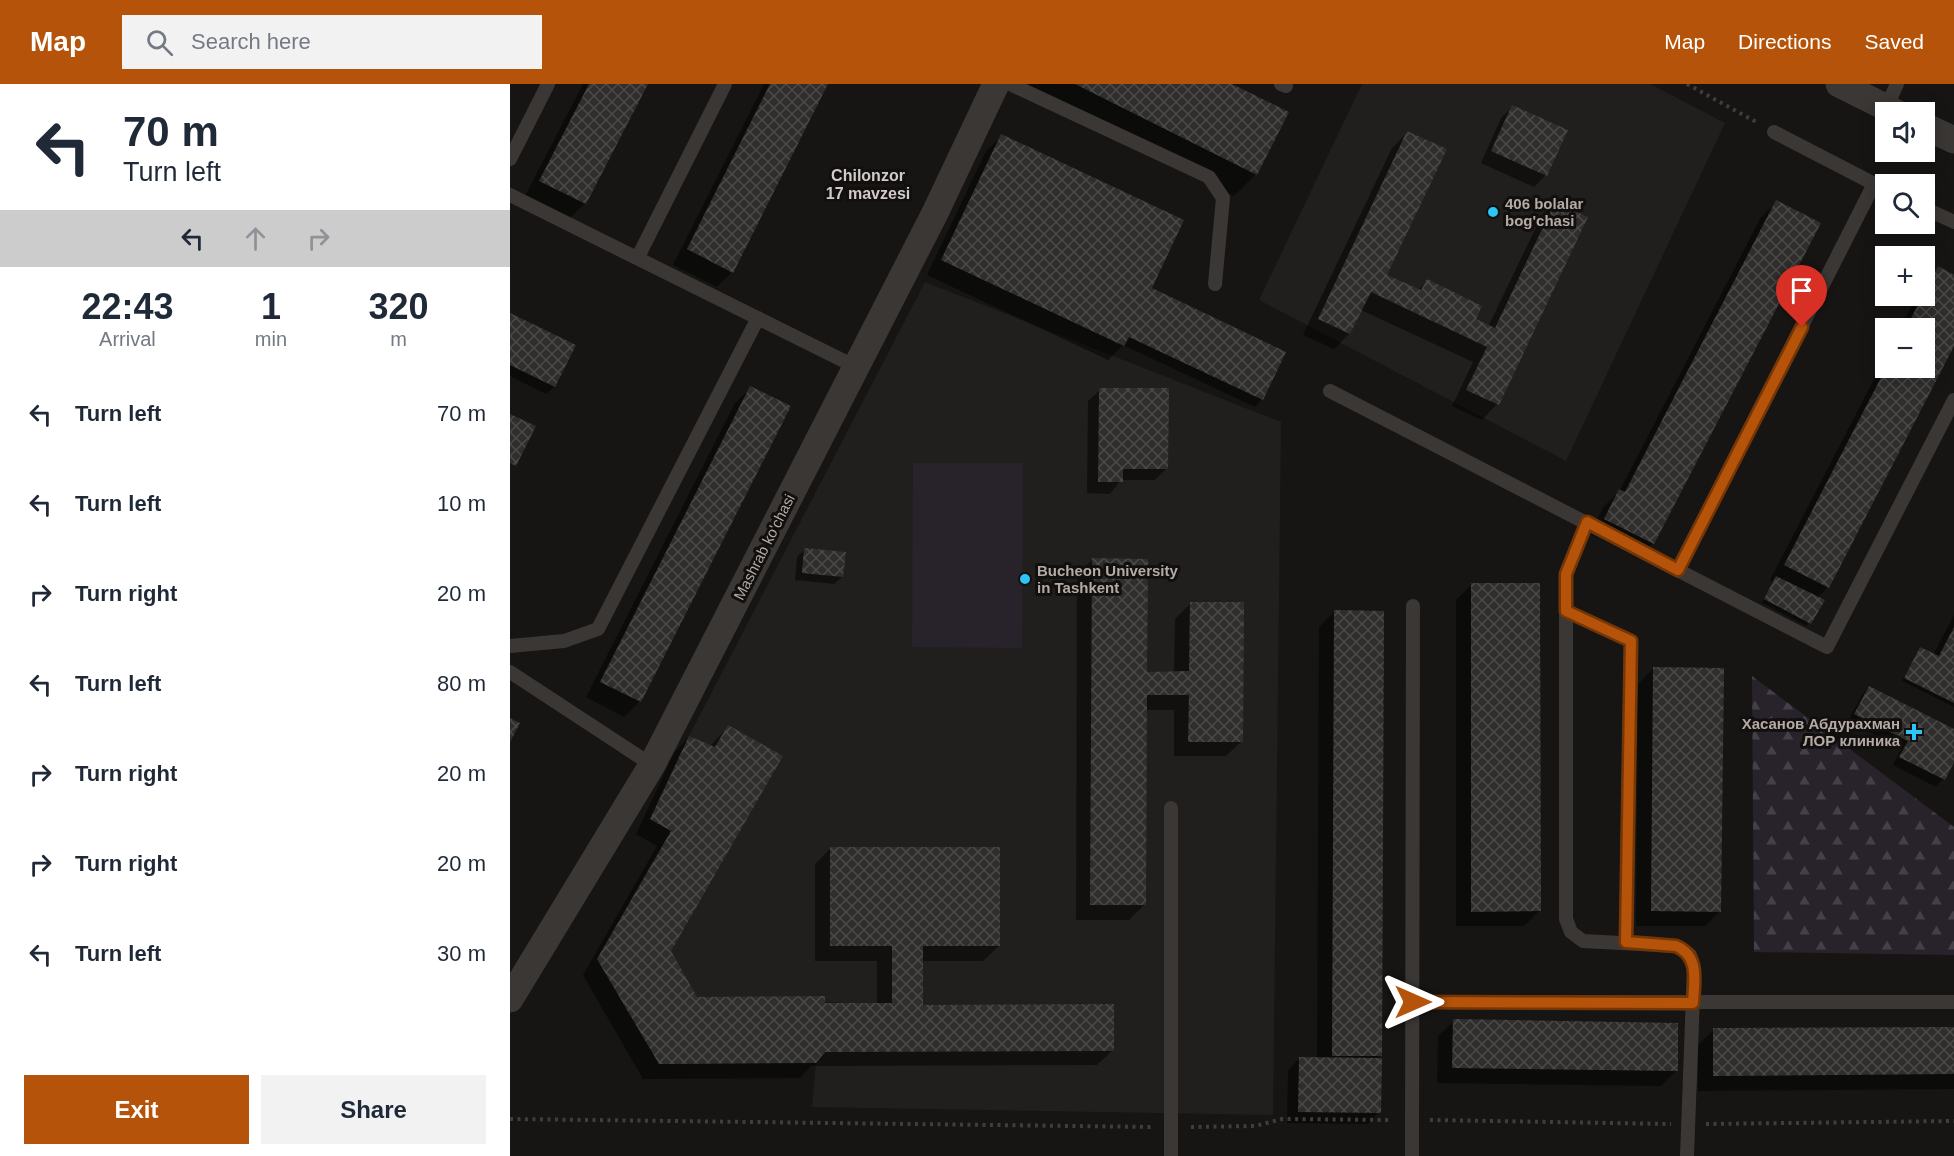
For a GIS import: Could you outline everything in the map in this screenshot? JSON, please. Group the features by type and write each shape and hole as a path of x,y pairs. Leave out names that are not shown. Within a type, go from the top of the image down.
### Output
{"street":[{"name":"Mashrab ko'chasi","path":"510,999 652,765 935,213 996,84"},
{"path":"1839,84 1875,102"},
{"path":"1935,131 1954,140"}],"lane":[{"path":"510,159 548,84"},
{"path":"638,257 725,84"},
{"path":"1010,84 1209,177 1223,198 1215,284"},
{"path":"1893,102 1897,84"},
{"path":"1774,132 1875,184"},
{"path":"510,195 856,367"},
{"path":"1678,570 1875,196"},
{"path":"1935,213 1954,222"},
{"path":"510,646 564,640 598,629 758,318"},
{"path":"1330,391 1827,647 1954,400"},
{"path":"1587,522 1566,574 1566,919 1571,932 1583,941 1676,946 1684,949 1690,955 1694,969 1687,1156"},
{"path":"1412,1156 1413,606"},
{"path":"1566,611 1631,641 1626,942"},
{"path":"510,672 652,765"},
{"path":"1170,1156 1171,808"},
{"path":"1413,1002 1954,1002"}],"path":[{"path":"1687,84 1774,132"},
{"path":"510,1119 1171,1127 1247,1126 1282,1119 1413,1120"}],"shaded area":[{"name":"406 bolalar bog'chasi","path":"1362,84 1650,84 1725,123 1566,461 1259,300"},
{"name":"Bucheon University in Tashkent","path":"925,282 1281,422 1273,1115 812,1107 816,1063 659,1064 597,959 671,831 650,819 689,736"}],"green space":[{"path":"913,463 1023,463 1022,648 912,647"},
{"path":"1752,676 1954,827 1954,955 1754,952"}],"building":[{"path":"589,84 648,84 586,204 539,181"},
{"path":"770,84 828,84 733,273 687,249"},
{"path":"1075,84 1232,84 1289,112 1257,175"},
{"path":"1512,105 1568,130 1547,176 1491,151"},
{"path":"1407,131 1447,149 1387,275 1421,290 1427,279 1482,306 1476,319 1495,328 1555,202 1588,217 1499,405 1466,390 1487,347 1371,292 1350,334 1318,319"},
{"path":"1001,134 1184,220 1152,288 1286,352 1263,400 1129,337 1124,346 941,260"},
{"path":"1776,200 1821,223 1654,544 1604,519 1619,489 1625,492"},
{"path":"1938,266 1954,275 1954,346 1829,588 1784,565 1881,378 1935,378 1935,318 1911,318 1917,306 1935,306 1935,272"},
{"path":"510,313 576,345 555,387 510,365"},
{"path":"750,386 791,406 641,702 600,682"},
{"path":"1099,388 1169,388 1168,469 1123,469 1123,482 1098,482"},
{"path":"510,414 536,426 516,466 510,463"},
{"path":"804,548 846,552 843,577 802,573"},
{"path":"1092,558 1148,559 1147,672 1189,671 1190,602 1244,602 1243,742 1188,742 1189,695 1147,695 1146,905 1090,905"},
{"path":"1776,576 1825,600 1811,624 1764,599"},
{"path":"1471,583 1540,583 1541,911 1471,912"},
{"path":"1334,610 1384,611 1382,1056 1332,1056"},
{"path":"1954,627 1954,703 1904,678 1920,647 1939,656"},
{"path":"1653,667 1724,668 1721,912 1651,911"},
{"path":"1869,686 1954,729 1954,762 1945,780 1899,757 1908,741 1854,714"},
{"path":"510,718 520,723 510,742"},
{"path":"728,725 783,756 671,951 697,997 825,996 825,1003 892,1003 892,946 830,946 830,847 1000,847 1000,946 923,946 923,1005 1114,1004 1114,1051 825,1052 816,1063 659,1064 597,959 671,831 650,819 689,736 715,747"},
{"path":"1453,1019 1678,1023 1678,1071 1452,1068"},
{"path":"1954,1027 1954,1074 1713,1076 1713,1028"},
{"path":"1299,1057 1382,1058 1381,1113 1298,1112"}],"place":[{"name":"406 bolalar bog'chasi","path":"1493,212"},
{"name":"Bucheon University in Tashkent","path":"1025,579"},
{"name":"Хасанов Абдурахман ЛОР клиника","path":"1914,732"}],"district":[{"name":"Chilonzor 17 mavzesi","path":"868,184"}],"route":[{"path":"1413,1002 1693,1003 1693,962 1684,949 1676,946 1626,942 1631,641 1566,611 1566,574 1587,522 1678,570 1802,327"}]}
